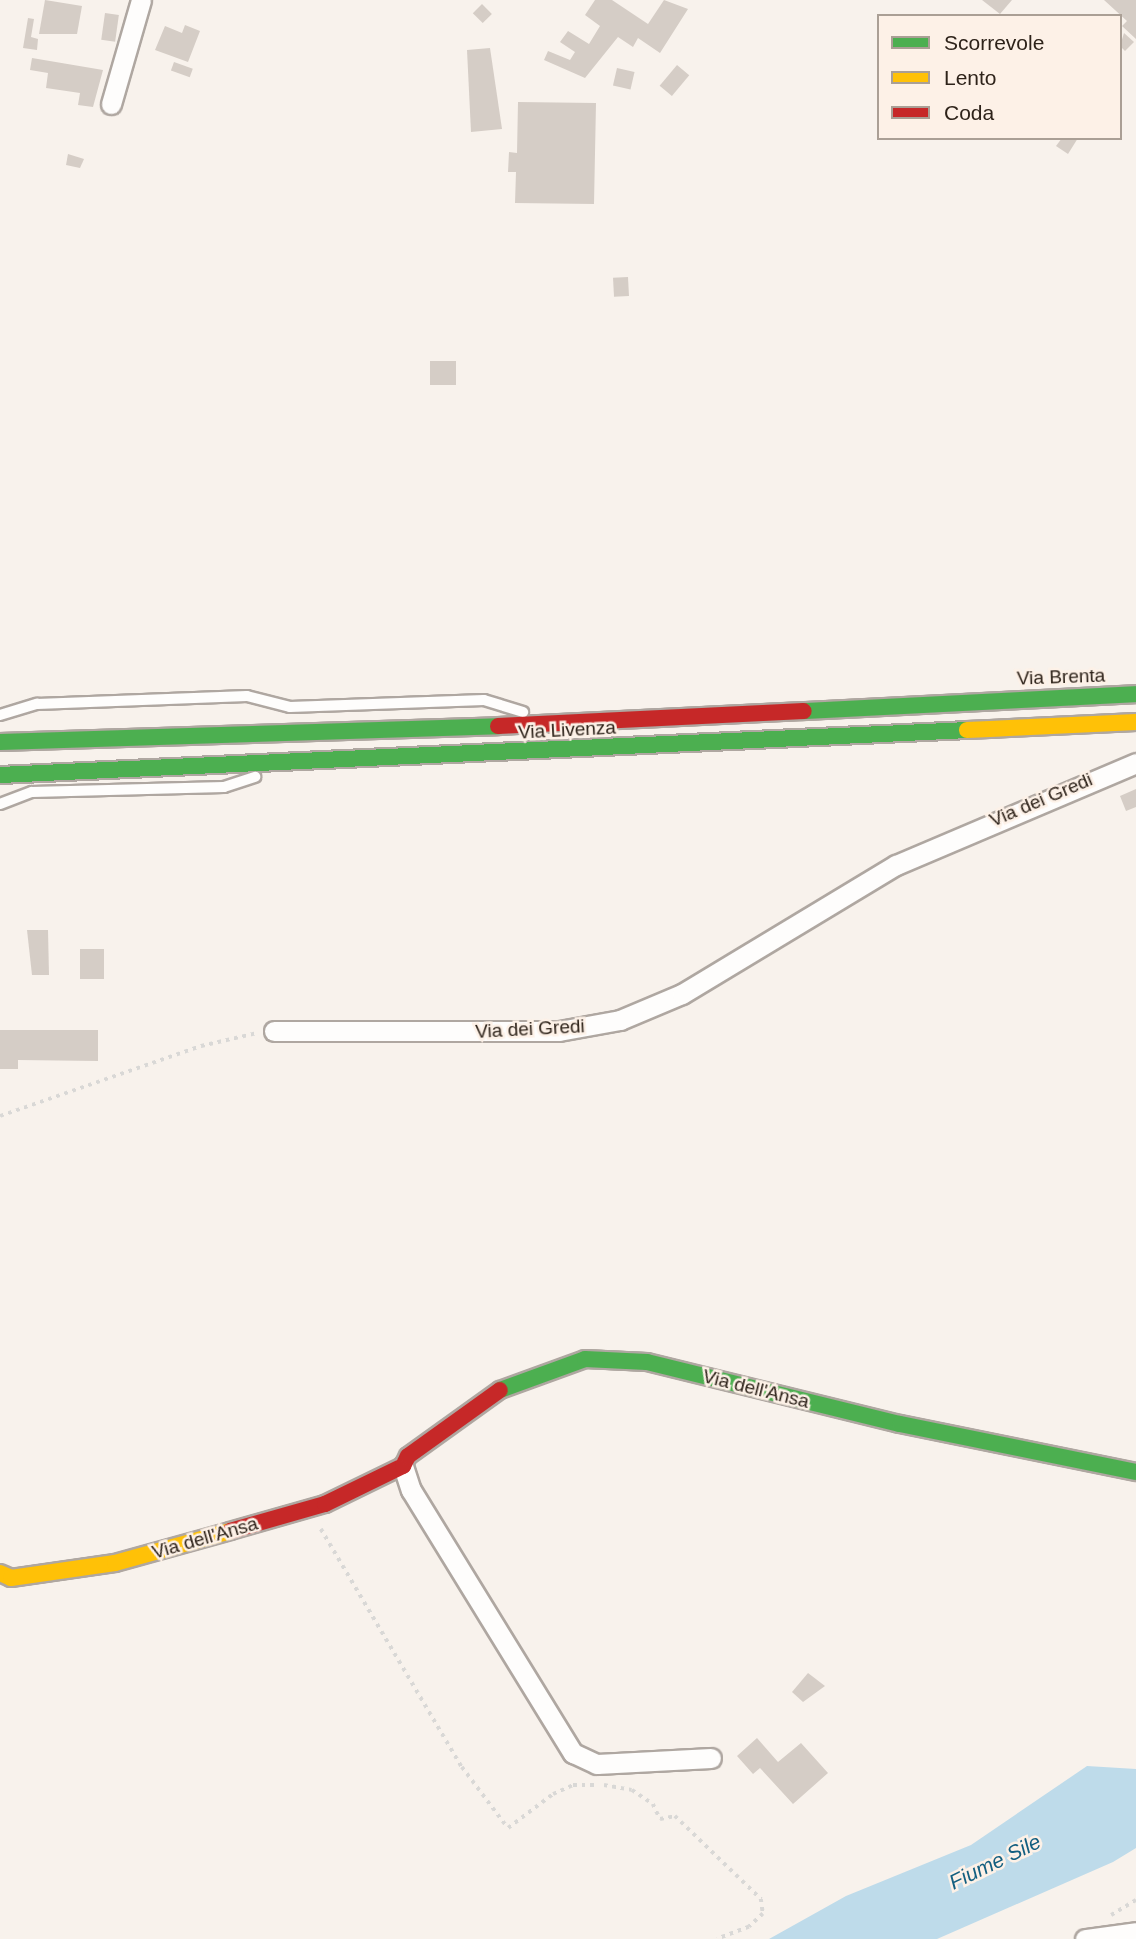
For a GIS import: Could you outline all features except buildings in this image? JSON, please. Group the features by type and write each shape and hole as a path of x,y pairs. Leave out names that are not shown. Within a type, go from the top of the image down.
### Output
{"main road":[{"name":"Via Brenta","path":"987,701 1136,695"},
{"name":"Via Livenza","path":"0,742 289,737 987,701"},
{"name":"Via Livenza","path":"0,775 298,764 1136,722"},
{"name":"Via dell'Ansa","path":"0,1573 11,1578 115,1563 306,1510 403,1466 408,1456 502,1388 547,1368 604,1358 647,1362 900,1424 1136,1472"}],"street":[{"path":"111,104 141,0"},
{"name":"Via dei Gredi","path":"274,1031 559,1031 620,1020 691,989 896,865 1136,764"},
{"path":"403,1466 411,1490 573,1754 597,1764 711,1759"},
{"path":"1085,1939 1136,1932"}],"lane":[{"path":"0,715 37,704 247,696 290,707 484,700 555,722"},
{"path":"0,804 32,792 224,787 298,764"}],"path":[{"path":"0,1116 201,1046 274,1031"},
{"path":"306,1510 331,1540 354,1590 462,1766 508,1828 573,1785 632,1790 653,1804 660,1819 675,1816 761,1899 763,1914 749,1927 717,1939"}],"water":[{"name":"Fiume Sile","path":"1087,1766 1136,1769 1136,1848 1113,1862 937,1939 769,1939 846,1896 971,1845"}],"traffic: fast":[{"path":"804,711 1136,694"},
{"path":"0,742 498,726"},
{"path":"0,775 967,730"},
{"path":"500,1390 585,1359 647,1362 900,1424 1136,1472"}],"traffic: slow":[{"path":"967,730 1136,722"},
{"path":"0,1573 11,1578 115,1563 230,1531"}],"traffic: jam":[{"path":"498,726 804,711"},
{"path":"230,1531 325,1504 403,1466 408,1456 500,1390"}]}
